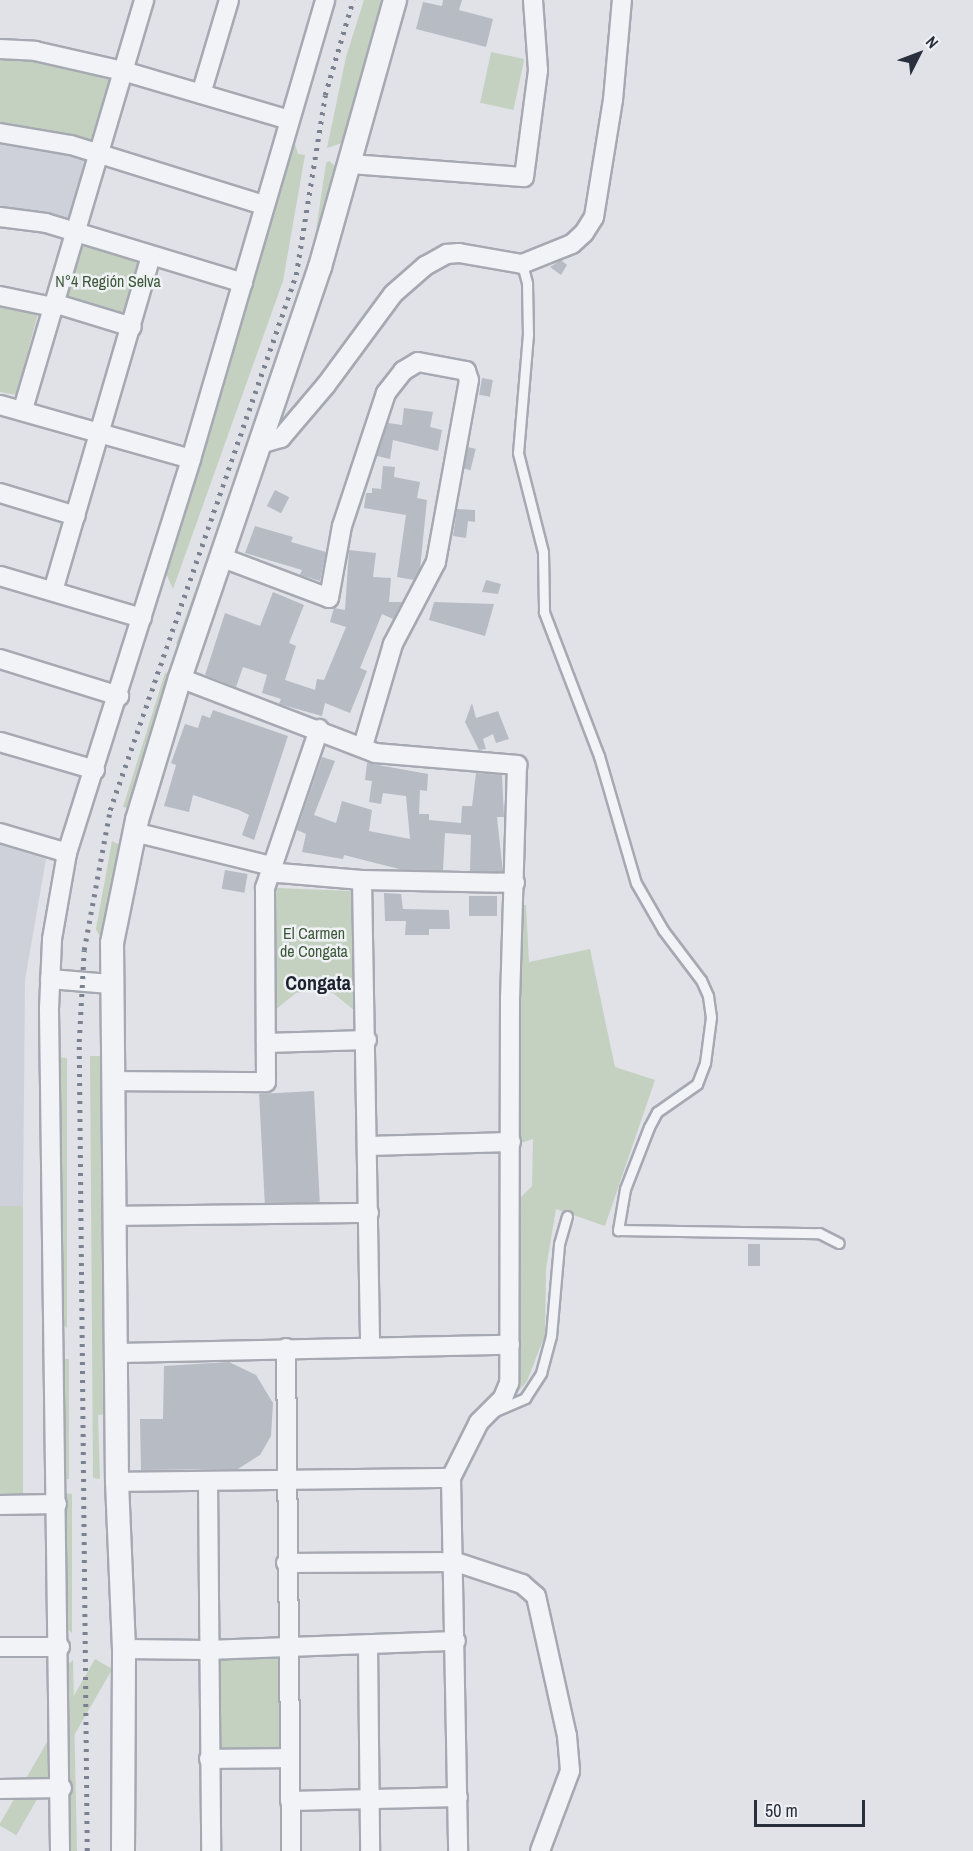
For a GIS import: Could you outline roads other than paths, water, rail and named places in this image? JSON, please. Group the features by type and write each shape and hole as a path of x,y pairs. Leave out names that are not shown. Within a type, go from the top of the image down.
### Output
{"street":[{"path":"23,409 144,0"},
{"path":"201,94 229,0"},
{"path":"60,1851 62,1788 50,979 52,939 67,853 96,771 191,459 325,0"},
{"path":"123,1851 124,1649 117,1482 114,1081 110,984 112,943 134,832 180,678 263,443 350,164 395,0"},
{"path":"350,164 524,177 538,70 533,0"},
{"path":"263,443 280,438 410,276 447,254 489,255 522,264 572,244 594,217 613,100 622,0"},
{"path":"0,49 35,51 123,70 289,120"},
{"path":"0,134 45,139 99,153 264,205"},
{"path":"0,217 26,218 243,283"},
{"path":"53,591 152,256"},
{"path":"0,296 53,307 60,305 132,327"},
{"path":"223,558 329,598 342,526 386,393 403,371 418,362 466,371 469,380 436,562 393,644 363,746"},
{"path":"0,405 23,409 191,459"},
{"path":"0,493 76,516"},
{"path":"0,576 142,618"},
{"path":"0,659 118,696"},
{"path":"180,678 319,729 375,753 517,765 510,996 510,1345 507,1389 492,1411 479,1422 451,1478 456,1562 458,1851"},
{"path":"114,1081 266,1083 265,892 271,866 319,729"},
{"path":"0,742 96,771"},
{"path":"134,832 271,866 279,873 362,880 515,883"},
{"path":"0,833 67,853"},
{"path":"362,880 367,1040 370,1347"},
{"path":"50,979 110,984"},
{"path":"266,1043 367,1040"},
{"path":"368,1146 511,1142"},
{"path":"115,1216 369,1213"},
{"path":"117,1353 510,1345"},
{"path":"286,1348 289,1480 286,1647 291,1851"},
{"path":"117,1482 451,1478"},
{"path":"208,1481 207,1650 211,1851"},
{"path":"0,1505 57,1503"},
{"path":"286,1563 456,1562 522,1584 537,1596 544,1619 570,1771 540,1851"},
{"path":"124,1649 207,1650 456,1641"},
{"path":"368,1645 370,1851"},
{"path":"0,1647 60,1647"},
{"path":"209,1759 289,1758"},
{"path":"0,1789 62,1788"},
{"path":"290,1801 458,1797"}],"lane":[{"path":"522,264 527,283 528,344 518,453 543,552 544,612 598,756 636,883 663,930 701,980 708,996 711,1017 705,1063 697,1084 657,1112 625,1189 618,1230 819,1233 839,1243"},
{"path":"492,1411 525,1398 541,1373 551,1336 559,1244 567,1216"}],"railway":[{"path":"87,1851 79,1042 84,950 110,810 296,275 325,95 353,0"}],"district":[{"name":"Congata","path":"318,982"}],"park label":[{"name":"N°4 Región Selva","path":"108,281"},
{"name":"El Carmen de Congata","path":"314,942"}]}
